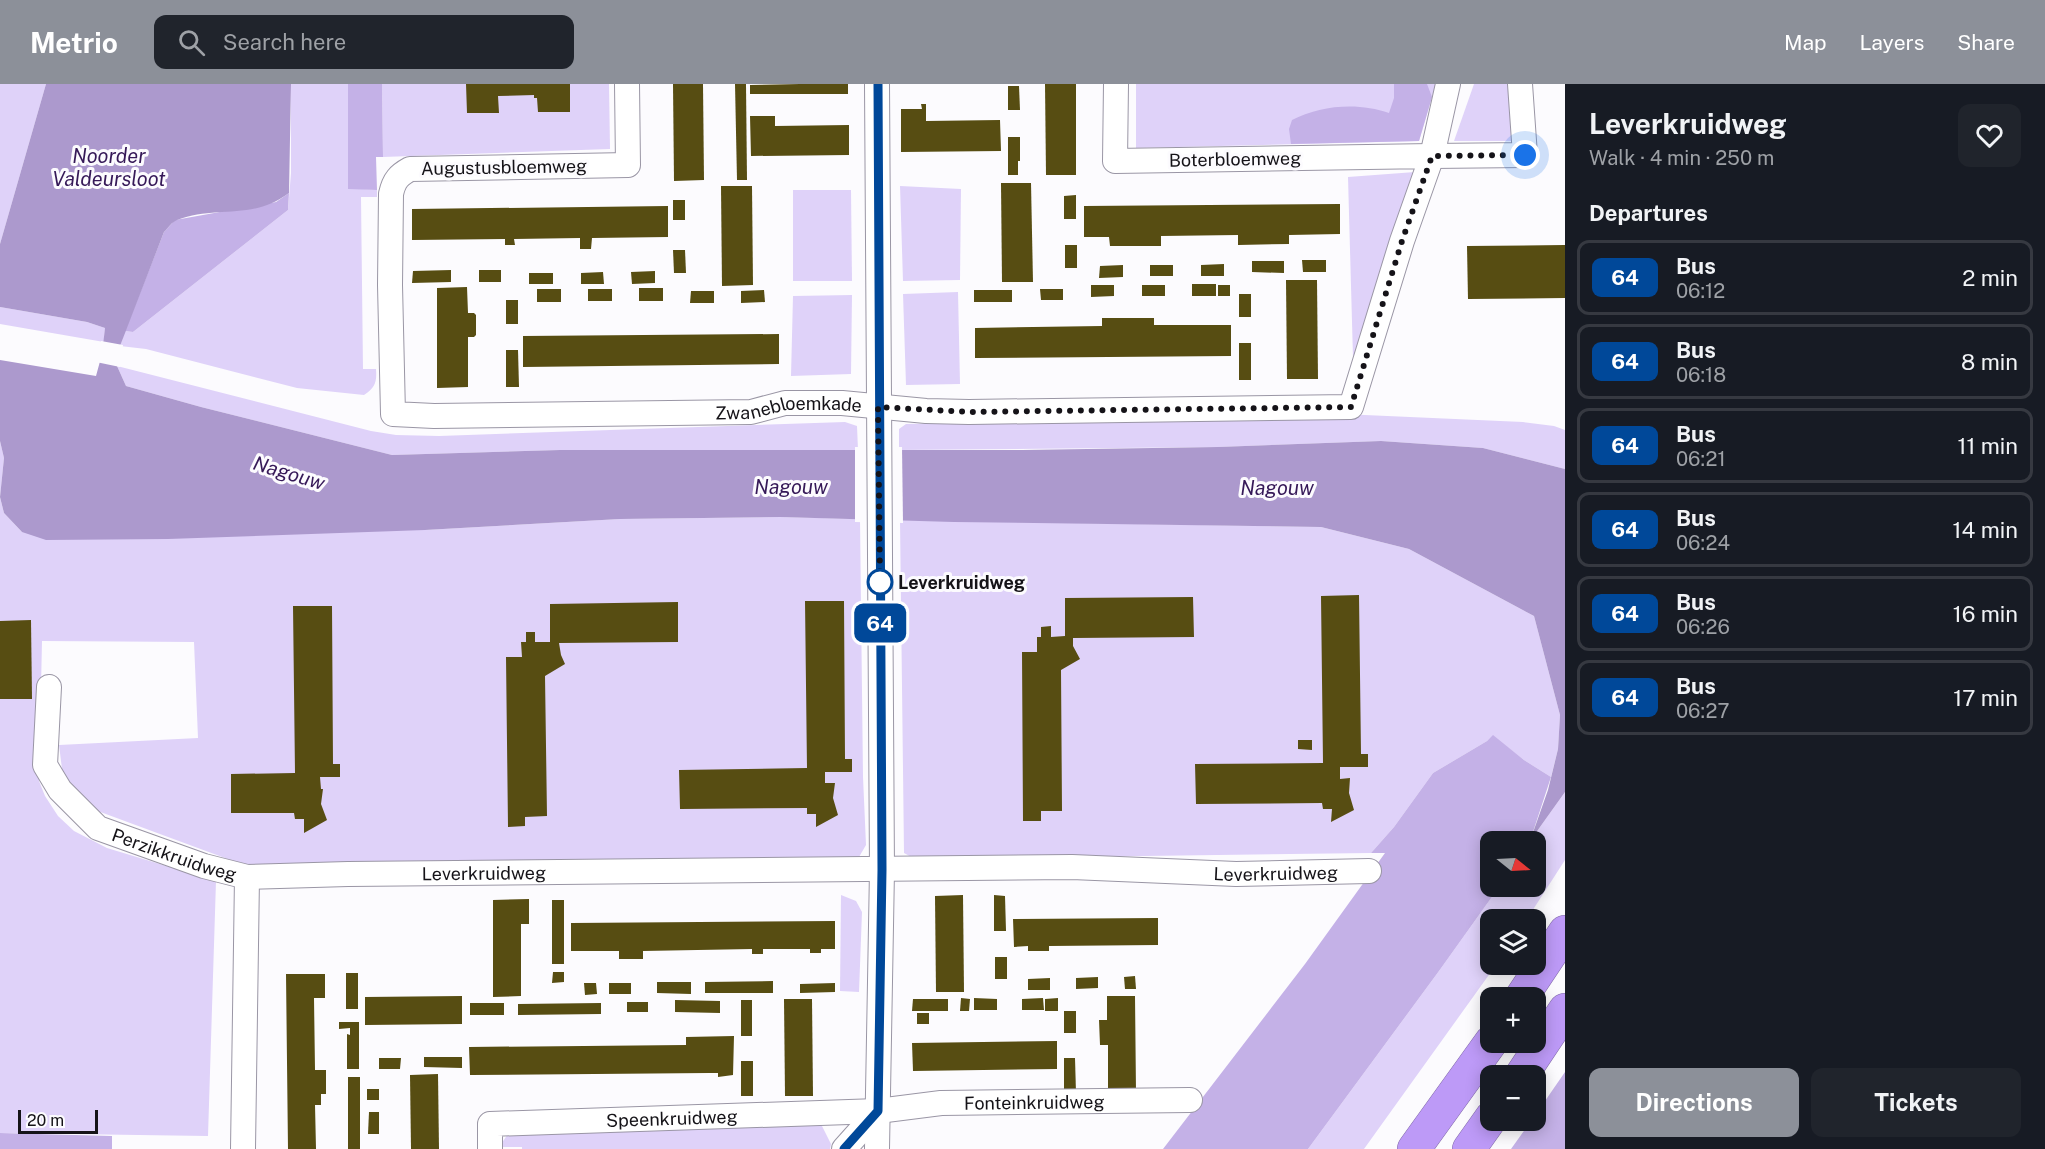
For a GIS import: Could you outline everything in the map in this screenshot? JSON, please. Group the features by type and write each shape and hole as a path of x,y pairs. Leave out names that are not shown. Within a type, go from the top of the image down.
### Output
{"highway":[{"path":"1528,987 1565,932"},
{"path":"1528,1065 1565,1010"},
{"path":"1414,1149 1483,1053"},
{"path":"1469,1149 1482,1131"}],"street":[{"name":"Augustusbloemweg","path":"393,414 390,285 392,194 393,186 399,175 410,168 628,165 627,84"},
{"path":"877,1149 882,870 878,84"},
{"name":"Boterbloemweg","path":"1116,84 1115,161 1432,156"},
{"name":"Zwanebloemkade","path":"393,414 434,416 751,412 785,403 842,403 969,412 1351,407 1402,241 1432,156 1448,84"},
{"path":"1432,156 1525,155 1520,84"},
{"name":"Perzikkruidweg","path":"49,687 45,765 60,790 98,828 204,866 248,877 243,1149"},
{"name":"Leverkruidweg","path":"248,877 1072,867 1236,874 1370,871"},
{"name":"Fonteinkruidweg","path":"878,1111 941,1103 1190,1100"},
{"path":"844,1149 878,1111"},
{"name":"Speenkruidweg","path":"490,1149 490,1124 878,1111"}],"shaded area":[{"path":"0,84 46,84 0,244"},
{"path":"291,84 348,84 348,188 377,190 377,197 361,197 363,369 376,369 376,381 371,390 364,395 297,388 146,349 120,346 125,331 133,332 288,210 291,173"},
{"path":"348,84 382,84 383,157 376,157 377,190 348,189"},
{"path":"382,84 609,84 610,149 383,157"},
{"path":"1136,84 1436,84 1419,141 1136,148"},
{"path":"1394,84 1427,84 1432,97 1419,141 1291,144 1289,129 1292,120 1315,111 1353,106 1389,113 1394,98"},
{"path":"1474,84 1511,84 1512,141 1454,141"},
{"path":"1415,172 1353,358 1348,177"},
{"path":"900,186 961,189 960,280 903,281"},
{"path":"793,190 851,190 852,281 793,281"},
{"path":"289,193 288,210 133,332 125,331 164,232 175,220 276,202"},
{"path":"958,292 960,384 906,385 903,294"},
{"path":"852,295 851,374 791,376 793,296"},
{"path":"0,307 87,322 105,328 104,342 0,324"},
{"path":"117,366 371,431 396,435 439,436 845,422 857,426 858,450 560,450 392,455 126,386"},
{"path":"1342,414 1523,422 1554,426 1565,430 1565,469 1483,448 1381,441 1218,447 899,450 899,429 906,424"},
{"path":"0,441 4,458 0,497"},
{"path":"0,497 4,513 22,532 425,530 620,519 780,517 860,519 866,845 859,857 252,868 95,810 63,777 59,745 198,738 194,642 42,641 39,781 45,796 58,816 74,831 107,848 216,881 208,1136 0,1133"},
{"path":"900,520 1321,527 1409,549 1534,616 1560,715 1558,749 1551,777 1493,736 1433,773 1394,827 1371,853 915,859 904,853"},
{"path":"1493,735 1524,760 1551,777 1533,831 1480,831 1480,897 1492,897 1483,909 1480,909 1480,914 1439,971 1308,1149 1163,1149 1305,964 1385,853 1371,853 1394,827 1433,773 1487,741"},
{"path":"1565,792 1565,860 1546,890 1546,831 1537,831"},
{"path":"841,895 856,901 862,912 859,992 840,991"},
{"path":"1492,897 1541,897 1533,909 1483,909"},
{"path":"1480,914 1480,975 1489,975 1364,1149 1308,1149"},
{"path":"1565,1072 1565,1149 1511,1149 1524,1131 1546,1131 1546,1100"},
{"path":"821,1124 831,1144 830,1149 522,1149 522,1147 499,1147 510,1131"},
{"path":"0,1133 112,1136 112,1149 0,1149"}],"water":[{"path":"46,84 291,84 289,193 261,207 206,213 177,220 164,232 120,346 117,366 126,386 392,455 560,450 1022,450 1218,447 1381,441 1483,448 1565,469 1565,792 1537,831 1534,831 1548,790 1558,749 1560,715 1534,616 1409,549 1321,527 780,517 620,519 425,530 168,539 46,540 22,532 4,513 0,497 4,458 0,441 0,360 96,376 102,354 105,328 87,322 0,307 0,244"}],"pier":[{"path":"101,341 123,345 120,367 96,362"},
{"path":"855,447 902,447 903,523 855,522"}],"building":[{"path":"466,84 570,84 570,112 538,112 537,98 534,98 534,95 498,96 499,113 467,113"},
{"path":"673,84 703,84 704,180 674,181"},
{"path":"735,84 746,84 747,180 737,180"},
{"path":"848,84 848,94 750,94 750,85"},
{"path":"1045,84 1076,84 1076,175 1046,175"},
{"path":"1008,86 1019,86 1020,110 1008,110"},
{"path":"921,104 926,104 926,121 1000,120 1001,151 901,152 901,109 922,109"},
{"path":"750,116 775,116 775,126 849,125 849,155 751,156"},
{"path":"1008,137 1020,137 1018,175 1008,175"},
{"path":"1001,183 1031,183 1033,282 1002,282"},
{"path":"721,186 752,186 753,285 722,286"},
{"path":"1076,195 1076,219 1064,219 1064,196"},
{"path":"673,200 685,200 685,220 673,220"},
{"path":"1340,204 1340,234 1289,235 1289,244 1238,245 1238,235 1161,236 1161,246 1110,246 1109,237 1084,237 1084,206"},
{"path":"668,206 668,237 592,238 591,249 580,249 580,238 514,239 515,245 505,245 505,239 412,240 412,209"},
{"path":"1065,245 1077,245 1077,268 1065,268"},
{"path":"1565,245 1565,298 1468,299 1467,246"},
{"path":"673,250 685,250 686,273 674,273"},
{"path":"1302,260 1326,260 1326,272 1303,272"},
{"path":"1252,261 1284,261 1284,273 1252,272"},
{"path":"1224,264 1224,276 1201,276 1201,265"},
{"path":"1123,265 1123,277 1099,278 1100,266"},
{"path":"1150,265 1173,265 1173,276 1150,276"},
{"path":"451,270 451,282 412,283 413,271"},
{"path":"479,270 501,270 501,282 479,282"},
{"path":"655,271 655,283 632,284 631,272"},
{"path":"603,272 604,284 581,284 581,273"},
{"path":"529,273 553,273 553,284 529,284"},
{"path":"1286,280 1317,280 1318,379 1287,379"},
{"path":"1192,284 1216,284 1216,296 1192,296"},
{"path":"1091,285 1114,285 1114,296 1091,297"},
{"path":"1142,285 1165,285 1165,296 1142,296"},
{"path":"1218,285 1230,285 1230,296 1218,296"},
{"path":"467,287 468,313 476,315 476,335 468,337 468,387 437,388 437,288"},
{"path":"639,288 663,288 663,301 639,301"},
{"path":"537,289 561,289 561,302 537,302"},
{"path":"588,289 612,289 612,301 588,301"},
{"path":"1040,289 1063,289 1063,300 1041,300"},
{"path":"764,290 765,302 741,303 741,291"},
{"path":"974,290 1012,290 1012,302 974,302"},
{"path":"691,291 714,291 714,303 690,303"},
{"path":"1239,294 1251,294 1251,317 1239,317"},
{"path":"506,300 518,300 518,324 506,324"},
{"path":"1102,318 1154,318 1154,325 1231,325 1231,356 975,358 975,328 1102,326"},
{"path":"779,334 779,364 523,367 523,336"},
{"path":"1239,343 1251,343 1251,380 1239,380"},
{"path":"506,350 518,350 519,387 506,387"},
{"path":"1359,595 1361,754 1368,754 1368,767 1340,767 1340,779 1350,778 1349,793 1354,810 1331,822 1332,809 1323,809 1322,803 1196,804 1195,764 1323,763 1321,596"},
{"path":"1193,597 1194,637 1073,638 1073,646 1080,659 1061,670 1062,811 1041,811 1041,821 1023,821 1022,652 1037,652 1037,637 1041,637 1041,627 1051,626 1051,637 1065,636 1065,598"},
{"path":"805,601 844,601 845,759 852,759 852,772 825,772 825,783 835,783 833,798 838,815 816,827 816,814 807,814 807,808 680,809 679,770 807,768"},
{"path":"678,602 678,642 559,643 565,664 545,676 547,816 525,817 525,826 508,827 506,657 522,657 521,642 526,642 526,632 535,632 535,642 550,642 550,604"},
{"path":"293,606 332,606 333,764 340,764 340,777 320,777 321,789 323,789 321,804 327,820 304,833 304,819 295,819 294,813 231,813 231,774 295,773"},
{"path":"31,620 32,699 0,699 0,621"},
{"path":"1298,740 1312,740 1312,750 1298,749"},
{"path":"963,895 964,992 936,992 935,896"},
{"path":"994,895 1005,896 1006,931 994,931"},
{"path":"529,899 529,924 521,924 521,996 493,997 493,900"},
{"path":"552,900 564,900 564,964 552,964"},
{"path":"1158,918 1158,945 1049,946 1049,951 1028,951 1028,946 1014,947 1013,919"},
{"path":"835,921 835,949 821,949 821,953 810,953 810,949 763,949 763,954 752,954 752,949 643,951 643,959 619,959 619,951 571,951 571,923"},
{"path":"995,957 1007,957 1007,979 995,979"},
{"path":"553,972 564,972 564,982 552,983"},
{"path":"346,973 358,973 358,1009 346,1009"},
{"path":"286,974 325,974 325,998 314,998 315,1070 326,1070 326,1094 321,1094 321,1105 315,1105 316,1149 288,1149"},
{"path":"1135,976 1136,989 1125,989 1124,977"},
{"path":"1098,977 1098,988 1076,989 1076,978"},
{"path":"1050,978 1050,990 1028,990 1028,979"},
{"path":"773,981 773,993 705,993 705,982"},
{"path":"657,982 691,982 691,994 657,993"},
{"path":"584,983 596,983 597,994 585,995"},
{"path":"609,983 631,983 631,994 609,994"},
{"path":"835,983 835,992 800,993 800,984"},
{"path":"462,996 462,1024 365,1025 365,997"},
{"path":"1107,996 1135,996 1136,1093 1108,1093 1108,1045 1100,1045 1099,1020 1107,1020"},
{"path":"961,998 970,999 969,1011 960,1011"},
{"path":"974,998 997,999 997,1010 974,1010"},
{"path":"1043,998 1044,1010 1022,1010 1022,999"},
{"path":"1058,998 1058,1011 1045,1011 1045,999"},
{"path":"784,999 812,999 813,1096 785,1096"},
{"path":"913,999 948,999 948,1011 912,1011"},
{"path":"675,1000 720,1001 720,1013 675,1012"},
{"path":"741,1000 752,1000 752,1036 741,1036"},
{"path":"627,1002 648,1002 648,1012 627,1012"},
{"path":"470,1003 504,1003 504,1015 470,1015"},
{"path":"601,1003 601,1014 518,1015 518,1004"},
{"path":"1064,1011 1076,1011 1076,1033 1064,1033"},
{"path":"917,1013 929,1013 929,1024 917,1024"},
{"path":"339,1022 359,1022 359,1069 347,1069 347,1034 350,1035 350,1028 339,1029"},
{"path":"734,1036 733,1075 718,1077 718,1073 470,1075 469,1047 686,1045 686,1037"},
{"path":"1057,1041 1057,1069 913,1071 912,1043"},
{"path":"424,1057 462,1057 462,1068 424,1067"},
{"path":"379,1058 401,1058 400,1069 379,1069"},
{"path":"1064,1058 1075,1058 1076,1093 1064,1093"},
{"path":"741,1061 753,1061 753,1096 741,1096"},
{"path":"438,1074 439,1149 411,1149 410,1075"},
{"path":"348,1077 360,1077 360,1149 348,1149"},
{"path":"367,1089 379,1089 379,1100 367,1100"},
{"path":"369,1112 379,1112 379,1134 368,1134"}],"bus line":[{"name":"64","path":"844,1149 878,1111 881,1019 878,84"}],"place":[{"name":"Leverkruidweg","path":"880,582"}],"route":[{"path":"880,582 878,407 969,412 1351,407 1402,241 1432,156 1525,155"}],"water label":[{"name":"Noorder Valdeursloot","path":"109,168"},
{"name":"Nagouw","path":"289,473"},
{"name":"Nagouw","path":"791,487"},
{"name":"Nagouw","path":"1277,488"}]}
